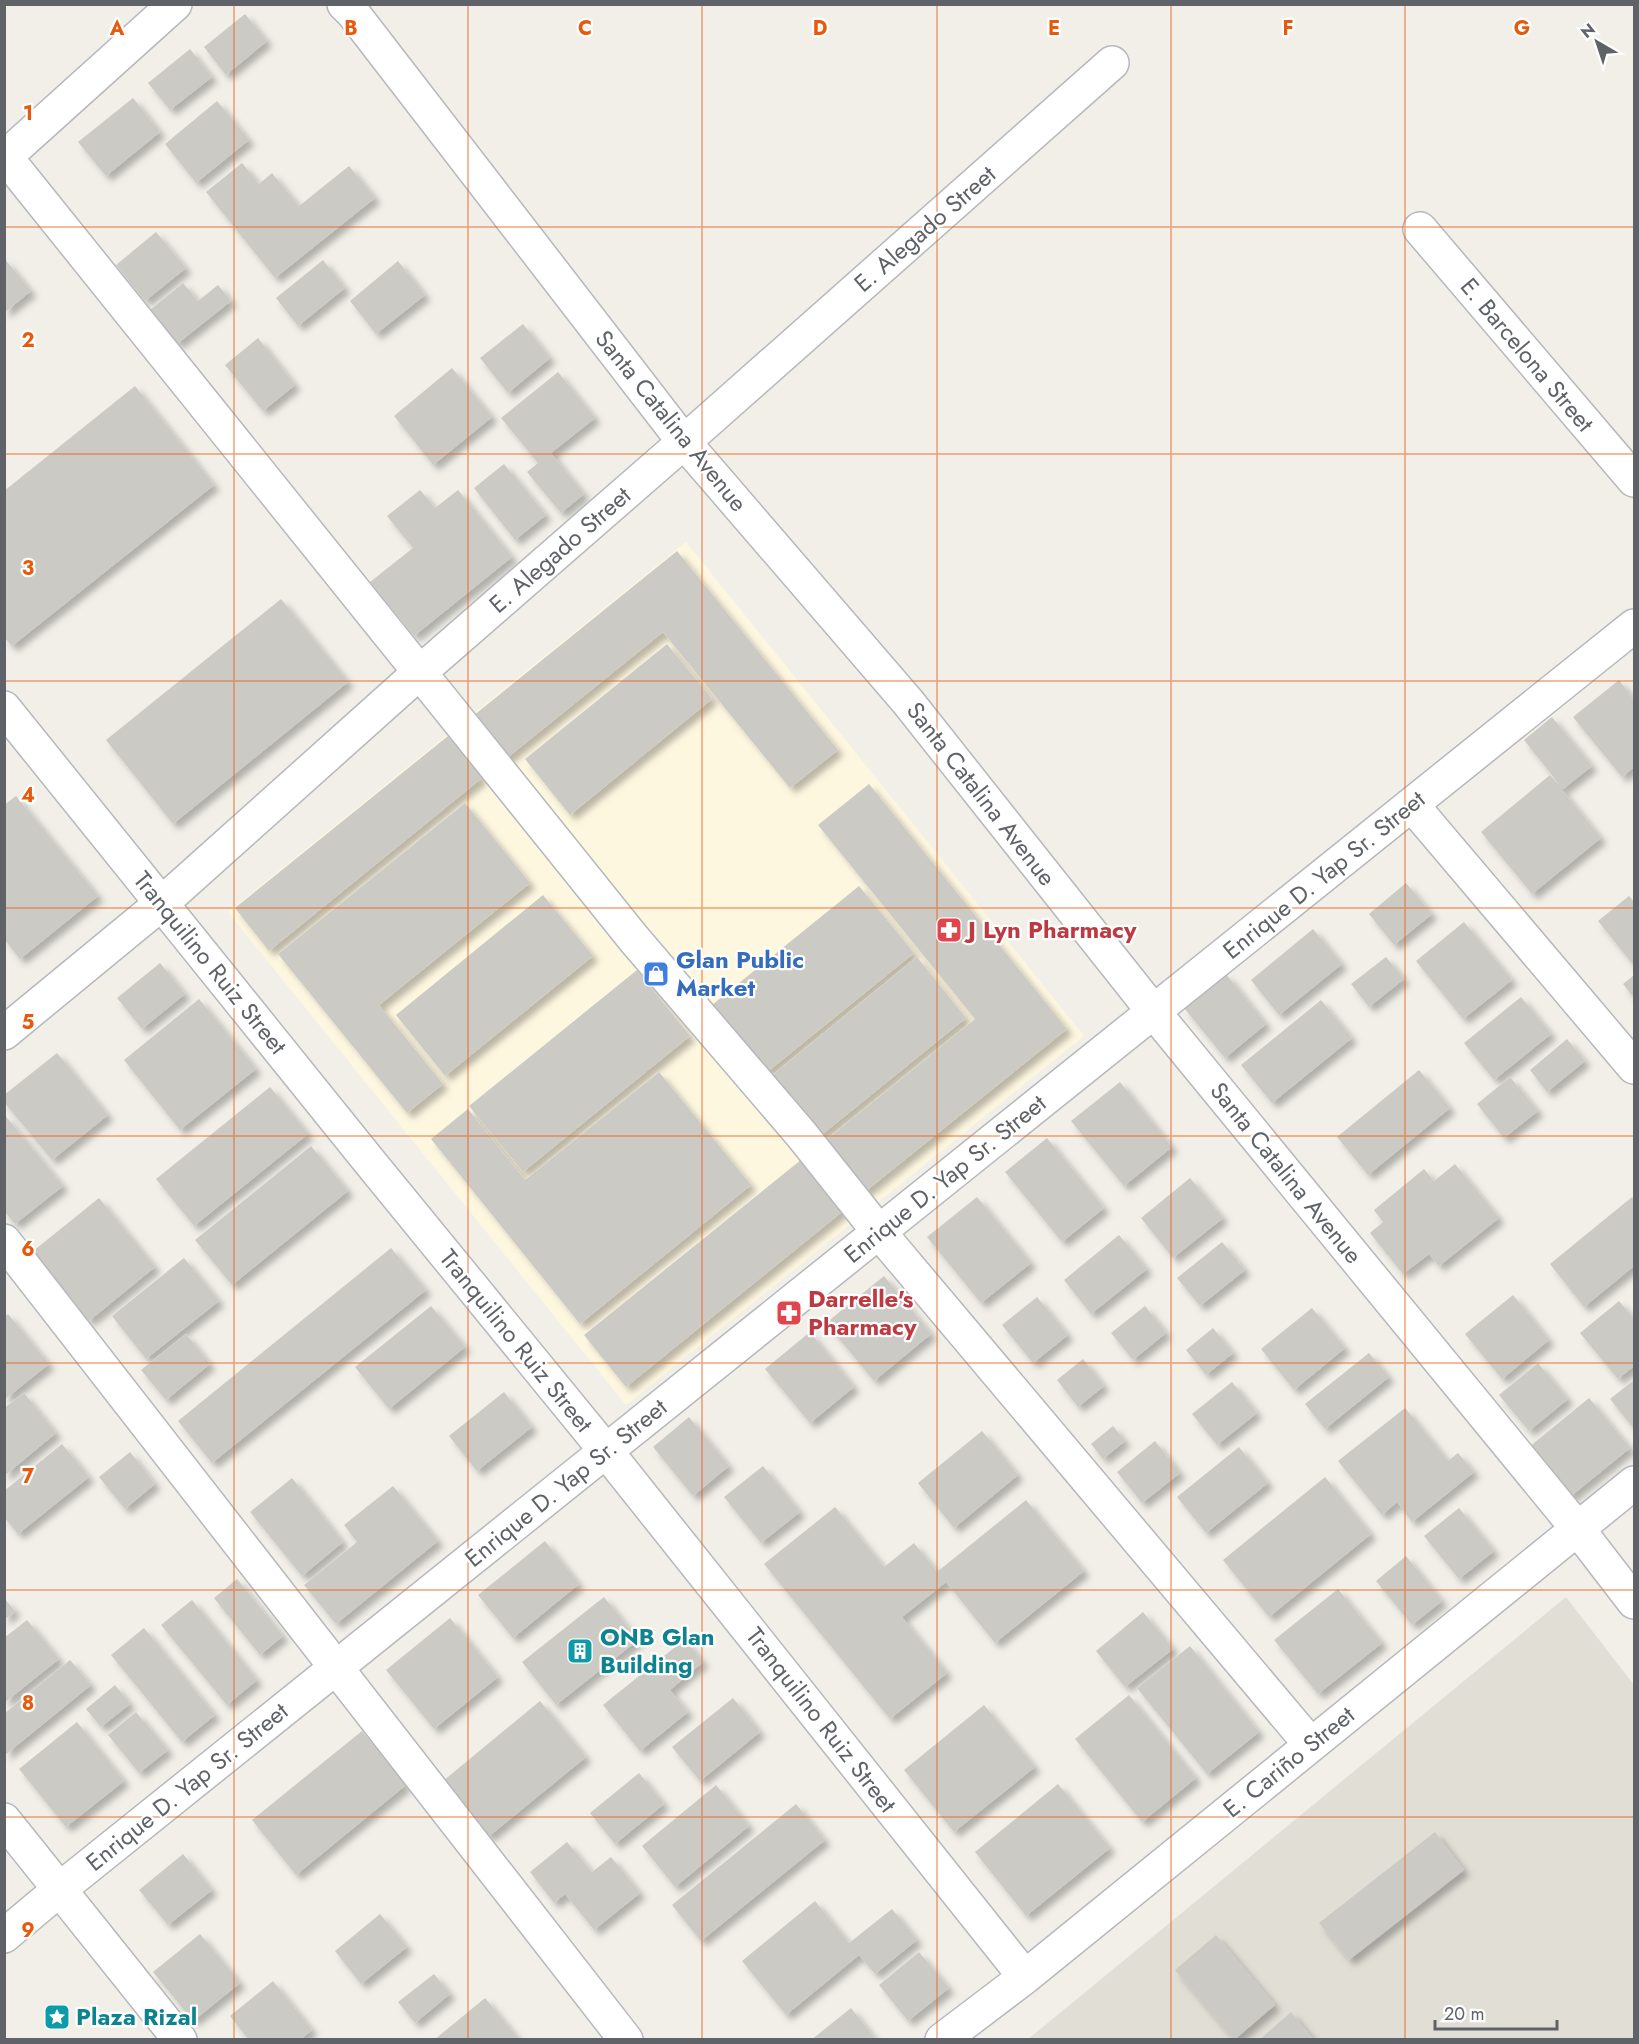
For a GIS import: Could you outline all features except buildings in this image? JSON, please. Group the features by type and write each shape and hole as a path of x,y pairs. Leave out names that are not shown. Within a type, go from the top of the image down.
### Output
{"street":[{"path":"175,4 5,157 634,939 793,1125 879,1232 1311,1745"},
{"name":"Santa Catalina Avenue","path":"348,9 684,442 908,702 1153,1011 1577,1528 1635,1602"},
{"name":"E. Alegado Street","path":"4,1033 162,903 420,672 1112,63"},
{"name":"E. Barcelona Street","path":"1420,229 1635,480"},
{"name":"Enrique D. Yap Sr. Street","path":"4,1936 1635,626"},
{"name":"Tranquilino Ruiz Street","path":"4,708 606,1451 1025,1977"},
{"path":"1412,805 1635,1067"},
{"path":"4,1241 626,2040"},
{"name":"E. Cariño Street","path":"942,2040 1025,1977 1635,1483"},
{"path":"4,1820 180,2040"}],"shaded area":[{"name":"Glan Public Market","path":"686,542 1084,1036 626,1405 228,912"},
{"path":"1566,1597 1634,1685 1634,2039 1027,2040"}],"place":[{"name":"J Lyn Pharmacy","path":"949,930"},
{"name":"Glan Public Market","path":"656,974"},
{"name":"Darrelle's Pharmacy","path":"789,1313"},
{"name":"ONB Glan Building","path":"580,1651"},
{"name":"Plaza Rizal","path":"57,2017"}]}
